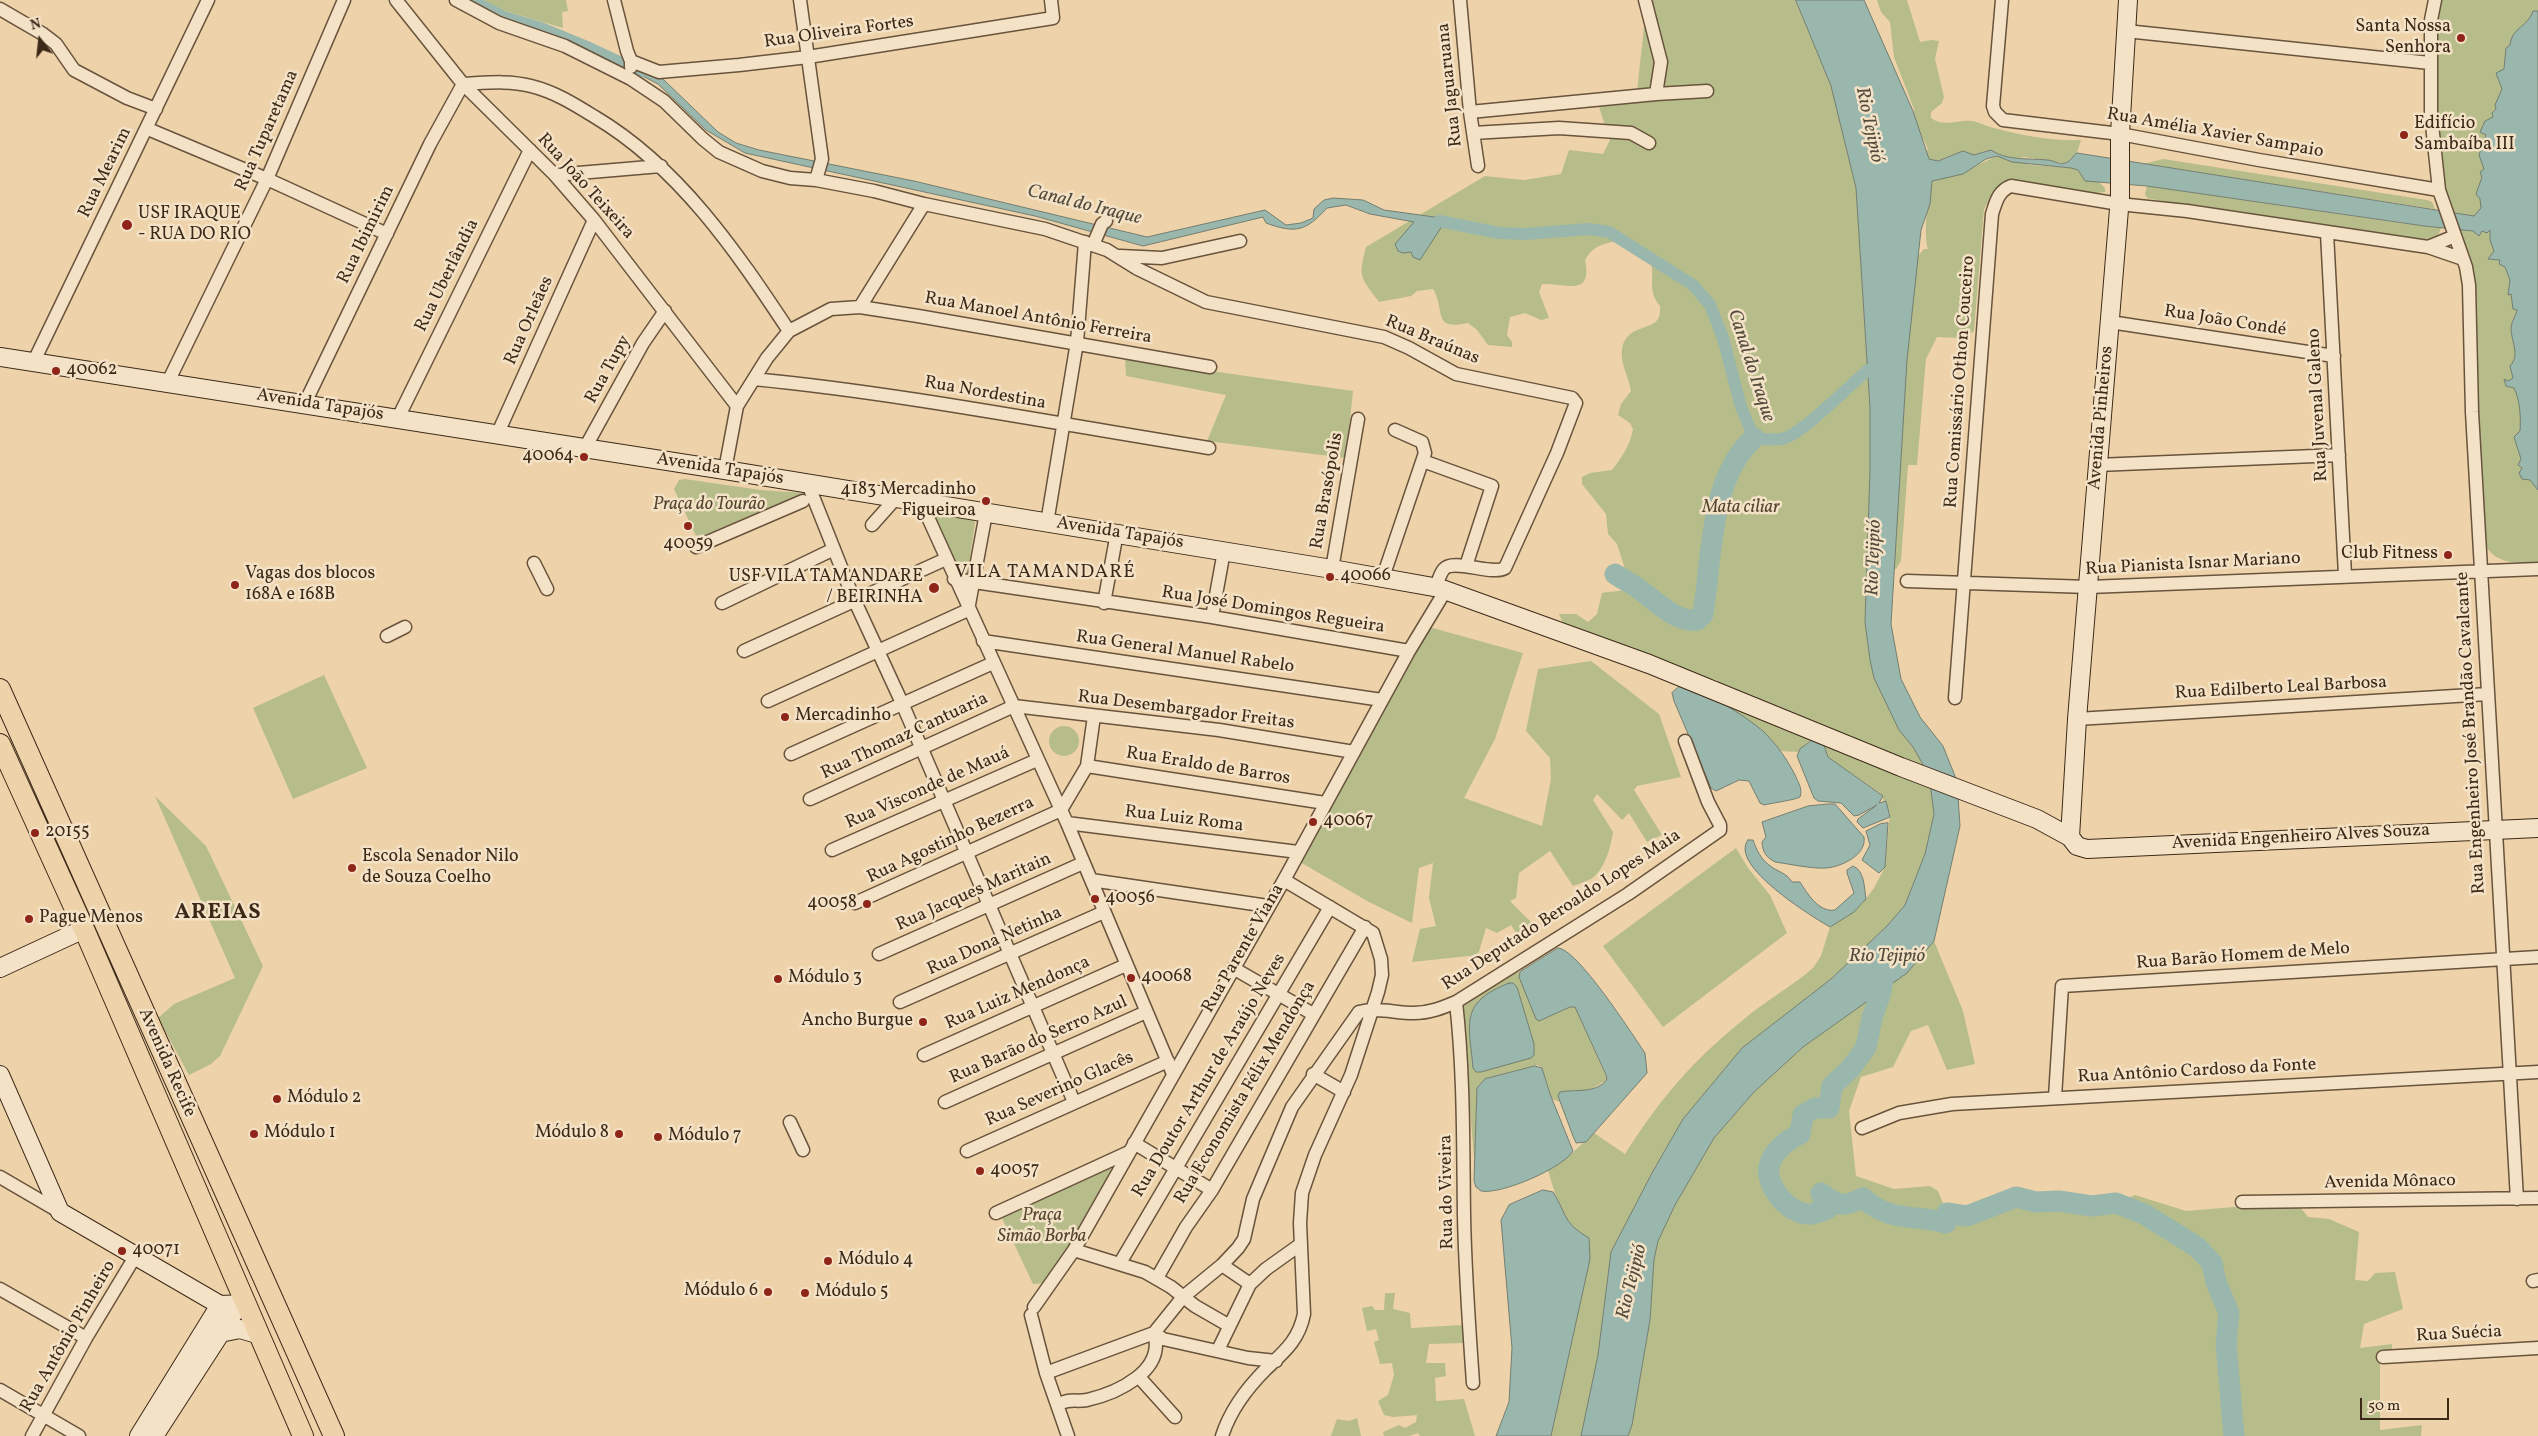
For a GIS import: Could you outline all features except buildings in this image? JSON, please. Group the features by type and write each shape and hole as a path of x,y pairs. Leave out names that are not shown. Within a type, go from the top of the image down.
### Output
{"main road":[{"name":"Avenida Pinheiros","path":"2070,836 2077,719 2120,200 2120,134 2128,0"},
{"name":"Avenida Tapajós","path":"0,357 305,403 498,436 725,470 808,494 896,498 1383,577 1440,588 1649,664 1901,767 1997,803"},
{"name":"Avenida Recife","path":"0,689 334,1436"},
{"name":"Avenida Recife","path":"0,744 84,929 235,1305 257,1334 303,1436"},
{"name":"Avenida Engenheiro Alves Souza","path":"1997,803 2037,819 2070,836 2077,846 2087,849 2538,828"},
{"path":"0,968 84,929"},
{"path":"0,1075 60,1212 136,1256 235,1305 258,1305 267,1313 325,1436"},
{"path":"154,1436 220,1333 235,1305"},
{"path":"139,1436 235,1305"},
{"path":"220,1333 240,1330 257,1334"}],"street":[{"name":"Rua Mearim","path":"34,361 148,129 208,0"},
{"name":"Rua Tuparetama","path":"168,382 267,179 344,0"},
{"name":"Rua João Teixeira","path":"396,0 463,84 530,150 594,220 738,406"},
{"name":"Rua Braúnas","path":"456,0 499,24 565,46 631,78 664,101 702,139 719,152 762,171 790,178 817,176 924,204 1013,221 1091,242 1120,256 1136,268 1206,302 1384,337 1409,348 1456,374 1564,396 1575,400 1557,452 1505,568 1498,571 1466,566 1444,569 1440,588"},
{"path":"614,0 629,56 631,78"},
{"path":"800,0 822,159 817,176"},
{"name":"Rua Oliveira Fortes","path":"629,56 659,72 808,57 1052,18 1051,0"},
{"name":"Rua Jaguaruana","path":"1460,0 1470,112 1478,166"},
{"path":"1645,0 1661,62 1656,94"},
{"name":"Rua Amélia Xavier Sampaio","path":"2002,0 1993,106 1998,116 2003,120 2120,134 2259,160 2439,190"},
{"name":"Rua Engenheiro José Brandão Cavalcante","path":"2435,0 2431,20 2431,115 2439,190 2463,259 2469,285 2472,412 2480,572 2517,1199"},
{"path":"0,9 43,34 56,44 74,70 127,98 156,109"},
{"path":"2126,31 2430,63"},
{"path":"463,84 508,82 547,90 573,102 626,136 661,166 739,258 788,331 754,379 738,406 725,470"},
{"name":"Rua Ibimirim","path":"305,403 387,234 463,84"},
{"path":"1470,112 1656,94 1707,91"},
{"path":"1473,134 1559,128 1631,133 1648,143"},
{"path":"148,129 267,179 387,234"},
{"name":"Rua Uberlândia","path":"398,418 530,150"},
{"path":"554,175 661,166"},
{"name":"Rua Comissário Othon Couceiro","path":"1955,698 1992,214 2000,193 2011,186 2120,200 2326,233 2428,247 2463,259"},
{"path":"860,307 924,204"},
{"name":"Rua Orleães","path":"498,436 594,220"},
{"path":"1047,523 1077,342 1091,242 1104,223"},
{"name":"Rua Juvenal Galeno","path":"2326,233 2346,575"},
{"path":"2428,247 2455,236"},
{"path":"1120,256 1162,258 1240,241"},
{"name":"Rua Manoel Antônio Ferreira","path":"788,331 831,309 860,307 1077,342 1210,367"},
{"name":"Rua Tupy","path":"585,448 643,343 665,311"},
{"name":"Rua João Condé","path":"2110,322 2334,356"},
{"name":"Rua Nordestina","path":"754,379 919,400 1209,448"},
{"name":"Rua Brasópolis","path":"1332,569 1358,419"},
{"path":"1383,577 1423,461 1425,446 1422,442 1395,430"},
{"path":"2098,465 2339,455"},
{"path":"1423,461 1490,483 1492,490 1466,566"},
{"path":"696,548 808,494 902,703 1074,1102"},
{"path":"872,525 896,498"},
{"path":"921,502 968,610 1067,823 1173,1074"},
{"path":"968,610 986,513"},
{"path":"1104,603 1117,533"},
{"path":"722,603 834,549"},
{"path":"1212,617 1224,551"},
{"path":"744,651 946,560"},
{"path":"534,563 548,589"},
{"name":"Rua Pianista Isnar Mariano","path":"1907,581 1964,585 2089,588 2346,575 2538,569"},
{"name":"Rua José Domingos Regueira","path":"954,579 1104,603 1212,617 1409,651"},
{"name":"Rua Parente Viana","path":"1046,1373 1033,1311 1074,1250 1284,880 1409,651 1441,598 1440,588"},
{"path":"768,701 968,610"},
{"path":"387,636 405,627"},
{"name":"Rua General Manuel Rabelo","path":"983,641 1382,700"},
{"path":"790,754 993,663"},
{"name":"Rua Edilberto Leal Barbosa","path":"2077,719 2488,694"},
{"name":"Rua Desembargador Freitas","path":"1014,706 1218,730 1354,752"},
{"name":"Rua Thomaz Cantuaria","path":"810,799 1014,706"},
{"path":"1061,810 1087,766 1094,716"},
{"name":"Rua Deputado Beroaldo Lopes Maia","path":"1374,1008 1413,1013 1438,1009 1456,1002 1628,894 1721,828 1708,802 1685,741"},
{"name":"Rua Visconde de Mauá","path":"832,850 1037,760"},
{"name":"Rua Eraldo de Barros","path":"1087,766 1325,803"},
{"name":"Rua Agostinho Bezerra","path":"855,903 1061,810"},
{"name":"Rua Luiz Roma","path":"1067,823 1298,852"},
{"name":"Rua Jacques Maritain","path":"879,954 1083,863"},
{"path":"1091,880 1268,906"},
{"path":"1222,1436 1235,1406 1265,1370 1296,1339 1302,1327 1304,1314 1300,1207 1306,1177 1344,1092 1374,1008 1382,975 1381,960 1373,933 1284,880"},
{"name":"Rua Doutor Arthur de Araújo Neves","path":"1120,1263 1330,907"},
{"path":"84,929 97,921 100,911"},
{"name":"Rua Dona Netinha","path":"900,1002 1104,912"},
{"name":"Rua Economista Félix Mendonça","path":"1157,1278 1186,1227 1212,1190 1364,926"},
{"name":"Rua Barão Homem de Melo","path":"2056,1097 2062,986 2538,957"},
{"name":"Rua Luiz Mendonça","path":"924,1055 1126,965"},
{"path":"1233,968 1313,1014"},
{"name":"Rua do Viveira","path":"1456,1002 1462,1052 1465,1147 1464,1215 1473,1383"},
{"path":"1068,1436 1046,1373 1154,1333 1183,1297 1222,1265 1244,1239 1253,1200 1289,1114 1313,1074 1354,1016 1359,1012 1374,1008"},
{"name":"Rua Barão do Serro Azul","path":"945,1102 1146,1012"},
{"name":"Rua Severino Glacês","path":"967,1150 1168,1061"},
{"name":"Rua Antônio Cardoso da Fonte","path":"1862,1128 1899,1113 1924,1108 2056,1097 2538,1072"},
{"path":"1313,1074 1344,1092"},
{"path":"790,1122 803,1150"},
{"path":"996,1213 1131,1148 1177,1169 1212,1190"},
{"path":"0,1177 60,1212"},
{"name":"Avenida Mônaco","path":"2242,1202 2538,1198"},
{"path":"1218,1350 1250,1284 1266,1269 1301,1244"},
{"path":"1074,1250 1136,1267 1157,1278 1228,1326"},
{"name":"Rua Antônio Pinheiro","path":"32,1436 86,1338 136,1256"},
{"path":"1222,1265 1250,1284"},
{"path":"0,1289 86,1338"},
{"path":"1154,1333 1163,1339 1248,1358 1276,1361"},
{"path":"1058,1406 1065,1400 1088,1400 1139,1377 1151,1364 1157,1342 1154,1333"},
{"name":"Rua Suécia","path":"2383,1357 2538,1348"},
{"path":"1139,1377 1175,1417"},
{"path":"0,1390 79,1436"}],"green space":[{"path":"479,0 566,0 568,11 562,12 563,28 499,9"},
{"name":"Mata ciliar","path":"1647,0 1796,0 1831,86 1856,188 1870,409 1865,622 1870,660 1899,730 1913,747 1929,775 1934,814 1925,854 1905,905 1888,925 1831,979 1742,1048 1683,1119 1652,1173 1611,1252 1598,1355 1581,1436 1551,1436 1590,1259 1589,1238 1574,1229 1566,1221 1548,1170 1570,1155 1594,1133 1625,1154 1664,1098 1708,1050 1751,1013 1813,968 1821,956 1830,927 1862,904 1874,888 1885,867 1890,813 1880,793 1828,757 1822,740 1809,741 1798,752 1781,751 1762,731 1714,699 1720,685 1717,680 1697,676 1565,628 1559,614 1576,614 1588,622 1597,614 1602,593 1625,589 1632,584 1634,579 1625,569 1617,544 1608,534 1606,514 1582,484 1582,477 1590,473 1612,470 1625,451 1632,435 1633,429 1630,423 1618,415 1621,404 1631,391 1623,365 1622,349 1629,335 1652,324 1659,317 1660,313 1660,306 1653,293 1651,263 1646,255 1623,240 1606,243 1596,247 1585,260 1585,280 1581,284 1567,286 1542,284 1539,292 1549,318 1541,320 1525,313 1510,317 1507,335 1512,342 1512,347 1488,345 1477,330 1468,323 1456,325 1444,321 1441,317 1437,297 1433,289 1417,291 1411,296 1379,302 1362,276 1362,265 1366,247 1485,176 1524,180 1561,174 1569,150 1603,154 1610,140 1599,107 1630,100 1637,91"},
{"path":"1877,0 1907,0 1920,42 1939,41 1935,59 1944,97 1942,103 1931,112 1931,118 1946,123 1972,121 2005,131 2038,137 2059,140 2081,140 2077,153 2071,161 2064,163 2024,157 2014,159 1987,151 1974,155 1952,155 1938,161 1928,159 1926,152 1928,149 1916,125 1914,109 1894,57 1890,22 1881,12"},
{"path":"2439,0 2538,0 2538,562 2508,561 2495,556 2485,545 2471,270 2444,187 2438,139 2434,29"},
{"path":"1997,156 2030,165 2078,170 2085,181 2098,181 2105,188 2105,192 2087,194 2003,185 1995,190 1984,209 1974,331 1964,338 1937,337 1926,359 1917,465 1908,465 1901,561 1896,569 1891,568 1914,261 1924,249 1928,249 1926,225 1932,181 1967,170"},
{"path":"2163,159 2427,200 2432,202 2435,209 2143,164"},
{"path":"2147,186 2441,228 2438,236 2421,241 2171,203 2147,198 2145,194"},
{"path":"1125,359 1353,391 1346,458 1207,441 1226,395 1126,376"},
{"name":"Praça do Tourão","path":"685,479 760,490 805,493 697,538 674,489 679,480"},
{"path":"938,510 973,515 975,523 967,576 957,574 932,514"},
{"path":"1429,627 1523,653 1495,739 1464,798 1542,826 1551,779 1550,758 1526,731 1538,669 1591,661 1659,714 1681,777 1637,786 1634,790 1662,835 1647,842 1629,813 1622,820 1597,794 1593,800 1613,832 1605,861 1593,878 1573,886 1550,851 1519,873 1516,898 1510,901 1531,922 1520,940 1511,925 1497,933 1486,928 1478,955 1412,962 1420,929 1436,926 1429,898 1433,863 1419,868 1412,923 1369,902 1300,862"},
{"path":"324,675 367,768 293,799 253,708"},
{"path":"1064,726 1074,731 1079,741 1074,751 1064,756 1054,751 1049,741 1054,731"},
{"path":"155,796 206,846 263,966 220,1056 211,1064 189,1075 158,1018 174,1004 235,978"},
{"path":"1736,848 1748,868 1770,895 1787,933 1663,1027 1603,946"},
{"path":"1934,941 1963,1011 1975,1064 1947,1070 1928,1025 1911,1031 1893,1067 1861,1077 1849,1111 1856,1176 1894,1189 1930,1186 1938,1191 1947,1213 1967,1216 2016,1197 2036,1202 2059,1201 2092,1206 2116,1203 2135,1195 2186,1211 2258,1205 2300,1207 2308,1217 2329,1219 2359,1232 2355,1280 2368,1281 2375,1273 2395,1272 2403,1309 2364,1324 2360,1348 2392,1344 2392,1352 2380,1354 2380,1430 2422,1425 2421,1436 1628,1436 1632,1425 1650,1320 1654,1260 1658,1241 1675,1205 1714,1138 1754,1092 1803,1047 1906,973"},
{"path":"1520,972 1519,977 1539,1021 1570,1007 1575,1007 1607,1079 1597,1086 1581,1092 1561,1094 1558,1096 1560,1102 1552,1099 1542,1068 1538,1065 1485,1079 1477,1088 1475,1171 1462,1008 1474,996 1496,980"},
{"name":"Praça Simão Borba","path":"1110,1166 1111,1170 1058,1266 1045,1283 1033,1284 1001,1216"},
{"path":"1385,1293 1395,1293 1393,1309 1410,1313 1411,1328 1463,1325 1465,1343 1429,1344 1426,1363 1445,1363 1446,1376 1435,1378 1436,1401 1464,1399 1475,1436 1420,1436 1418,1433 1409,1436 1384,1436 1383,1432 1399,1425 1405,1428 1416,1422 1417,1415 1393,1417 1384,1415 1378,1401 1388,1395 1394,1375 1392,1363 1380,1364 1374,1342 1379,1340 1376,1329 1367,1331 1362,1308 1372,1306 1375,1310 1384,1310"},
{"path":"1357,1418 1361,1436 1331,1436 1337,1419 1349,1421"}],"water":[{"name":"Rio Tejipió","path":"1796,0 1864,0 1913,111 1929,159 1938,161 1963,151 1974,155 1991,150 2004,156 2065,163 2077,153 2474,216 2481,208 2480,199 2476,194 2482,177 2480,172 2484,169 2479,155 2486,135 2480,132 2485,121 2493,117 2492,113 2496,109 2495,105 2502,89 2496,73 2504,69 2506,48 2510,45 2513,35 2528,20 2533,11 2538,11 2538,490 2530,480 2522,479 2519,473 2522,468 2518,465 2521,459 2514,437 2520,431 2519,403 2514,388 2506,386 2504,379 2508,381 2513,378 2510,366 2515,358 2515,353 2511,329 2517,310 2513,309 2511,294 2508,295 2510,280 2505,267 2499,264 2500,260 2488,259 2494,251 2490,240 2490,230 2487,233 2482,231 2479,236 2473,231 2424,226 2147,186 2085,181 2078,170 2071,168 2012,162 1997,156 1986,159 1963,174 1932,181 1930,204 1921,230 1907,360 1891,624 1901,679 1920,717 1943,746 1957,781 1960,826 1934,941 1907,973 1803,1047 1754,1092 1714,1138 1675,1205 1658,1241 1654,1260 1650,1320 1632,1425 1628,1436 1581,1436 1598,1355 1611,1252 1652,1173 1683,1119 1742,1048 1831,979 1888,925 1905,905 1925,854 1934,814 1929,775 1913,747 1899,730 1874,678 1870,660 1865,622 1870,408 1856,188 1831,86"},
{"path":"636,66 664,80 718,132 736,143 759,150 914,181 1147,237 1265,210 1286,225 1301,223 1313,218 1314,209 1324,200 1333,198 1363,200 1384,210 1456,220 1453,227 1442,226 1420,260 1413,257 1411,252 1403,253 1398,251 1395,244 1414,222 1370,214 1346,205 1327,208 1313,222 1300,228 1285,229 1266,223 1263,217 1143,246 1035,216 745,153 706,130 658,84 635,72"},
{"path":"1680,686 1712,697 1736,711 1764,732 1792,769 1800,786 1800,797 1764,805 1760,803 1749,781 1739,780 1716,791 1711,788 1674,701 1672,693"},
{"path":"1814,739 1822,740 1828,757 1883,796 1879,803 1886,801 1890,817 1863,828 1857,822 1858,819 1877,805 1854,816 1841,803 1818,801 1814,798 1797,756 1800,749"},
{"path":"1835,804 1864,837 1861,849 1852,859 1832,867 1820,868 1775,862 1767,856 1762,846 1762,842 1766,837 1762,822 1808,806"},
{"path":"1888,823 1885,867 1879,873 1862,860 1870,845 1866,831 1880,824"},
{"path":"1748,840 1753,840 1759,854 1766,863 1787,876 1792,882 1800,882 1814,901 1824,908 1835,910 1854,893 1847,873 1847,870 1853,866 1857,868 1862,876 1866,899 1854,912 1830,927 1790,901 1760,876 1750,863 1745,850"},
{"path":"1558,948 1567,952 1590,976 1617,1011 1645,1053 1647,1073 1586,1142 1576,1143 1558,1096 1560,1092 1598,1087 1607,1079 1606,1075 1575,1007 1570,1007 1539,1021 1536,1019 1519,977 1520,972"},
{"path":"1509,983 1513,983 1517,987 1534,1044 1534,1055 1531,1058 1476,1072 1473,1068 1470,1038 1469,1026 1471,1016 1482,998"},
{"path":"1535,1066 1542,1068 1550,1094 1573,1151 1557,1165 1531,1179 1502,1189 1481,1191 1476,1187 1474,1181 1477,1088 1485,1079"},
{"path":"1543,1190 1553,1192 1566,1218 1574,1227 1589,1238 1590,1259 1551,1436 1496,1436 1509,1402 1512,1348 1501,1220 1509,1205"}],"waterway":[{"name":"Canal do Iraque","path":"470,0 504,17 541,28 640,72"},
{"name":"Canal do Iraque","path":"1439,221 1499,233 1525,234 1589,229 1609,232 1693,285 1710,305 1723,338 1741,407 1754,438 1770,440 1785,438 1794,434 1868,370"},
{"path":"1615,574 1673,614 1681,618 1697,620 1703,614 1711,545 1720,497 1728,474 1739,455 1754,438"},
{"name":"Rio Tejipió","path":"1885,964 1881,992 1872,1018 1866,1047 1851,1068 1832,1086 1829,1108 1815,1108 1803,1115 1800,1134 1785,1143 1773,1157 1770,1162 1769,1175 1775,1191 1788,1206 1804,1214 1812,1214 1827,1209 1821,1193 1840,1204 1850,1203 1863,1198 1873,1206 1893,1215 1946,1223 1947,1213 1967,1216 2016,1197 2036,1202 2059,1201 2092,1206 2116,1203 2144,1214 2197,1247 2212,1263 2216,1282 2229,1313 2226,1344 2234,1436"}],"place":[{"name":"Santa Nossa Senhora","path":"2461,38"},
{"name":"Edifício Sambaíba III","path":"2404,135"},
{"name":"USF IRAQUE - RUA DO RIO","path":"127,225"},
{"name":"40062","path":"56,371"},
{"name":"40064","path":"584,457"},
{"name":"4183 Mercadinho Figueiroa","path":"986,501"},
{"name":"40059","path":"688,526"},
{"name":"Club Fitness","path":"2448,555"},
{"name":"40066","path":"1330,577"},
{"name":"Vagas dos blocos 168A e 168B","path":"235,585"},
{"name":"USF VILA TAMANDARE / BEIRINHA","path":"934,588"},
{"name":"Mercadinho","path":"785,717"},
{"name":"40067","path":"1313,822"},
{"name":"20155","path":"35,833"},
{"name":"Escola Senador Nilo de Souza Coelho","path":"352,868"},
{"name":"40056","path":"1095,899"},
{"name":"40058","path":"867,904"},
{"name":"Pague Menos","path":"29,919"},
{"name":"40068","path":"1131,978"},
{"name":"Módulo 3","path":"778,979"},
{"name":"Ancho Burgue","path":"923,1022"},
{"name":"Módulo 2","path":"277,1099"},
{"name":"Módulo 1","path":"254,1134"},
{"name":"Módulo 8","path":"619,1134"},
{"name":"Módulo 7","path":"658,1137"},
{"name":"40057","path":"980,1171"},
{"name":"40071","path":"122,1251"},
{"name":"Módulo 4","path":"828,1261"},
{"name":"Módulo 6","path":"768,1292"},
{"name":"Módulo 5","path":"805,1293"}],"district":[{"name":"VILA TAMANDARÉ","path":"1045,574"},
{"name":"AREIAS","path":"218,914"}]}
